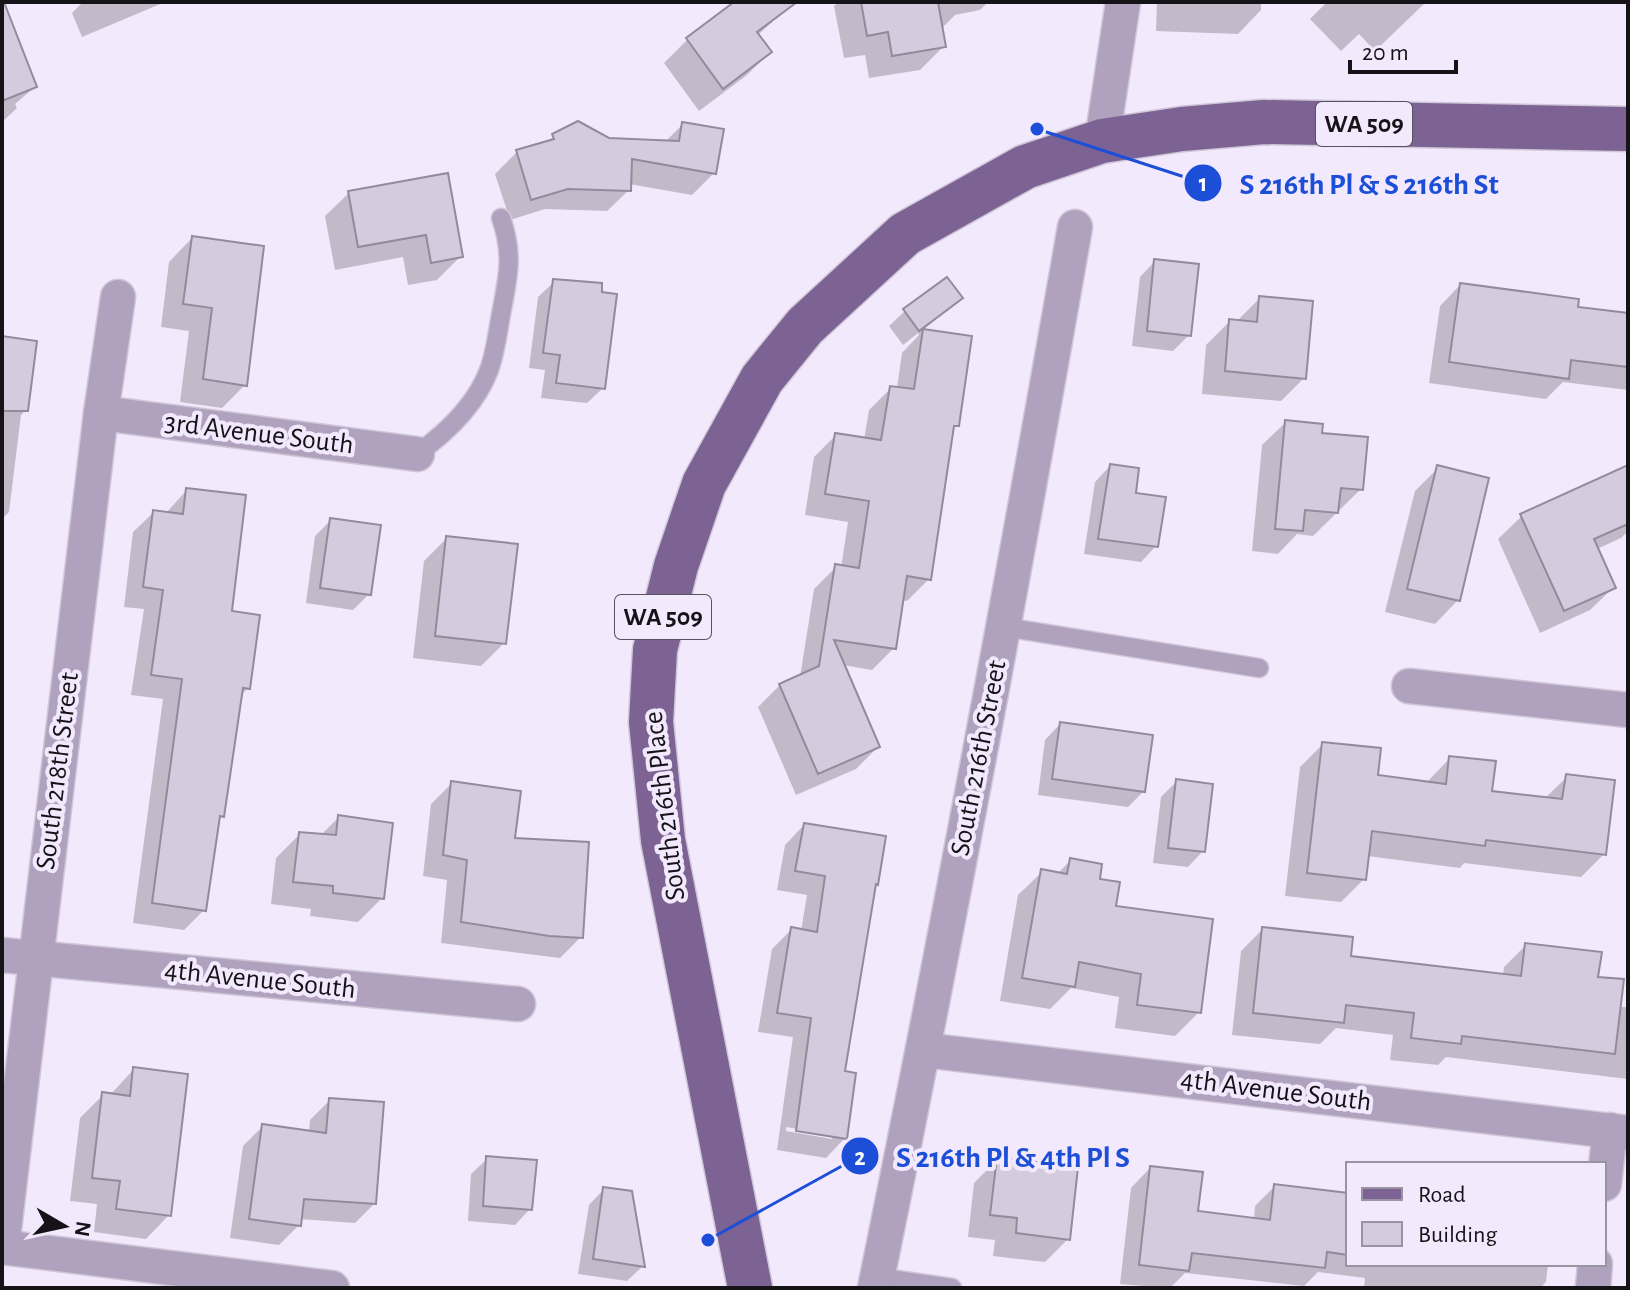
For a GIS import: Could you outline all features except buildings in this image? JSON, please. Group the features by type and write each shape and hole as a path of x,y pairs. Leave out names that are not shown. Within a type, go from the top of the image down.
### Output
{"main road":[{"name":"WA 509","path":"1102,141 1182,129 1264,122 1628,129"},
{"name":"South 216th Place","path":"750,1288 663,840 651,722 655,650 676,566 704,484 762,379 805,326 905,234 1025,167 1102,141"}],"street":[{"path":"1102,141 1123,2"},
{"name":"South 216th Street","path":"876,1283 924,1050 1004,627 1075,227"},
{"name":"South 218th Street","path":"2,1246 101,413 118,297"},
{"name":"3rd Avenue South","path":"101,413 417,454"},
{"path":"1409,686 1628,710"},
{"name":"4th Avenue South","path":"2,955 518,1004"},
{"name":"4th Avenue South","path":"924,1050 1619,1131"},
{"path":"1606,1177 1619,1131"},
{"path":"2,1246 332,1288"},
{"path":"1593,1288 1595,1266"}],"lane":[{"path":"417,454 440,437 460,415 488,372 510,265 509,242 501,218"},
{"path":"1004,627 1259,668"},
{"path":"876,1283 952,1288"}],"place":[{"name":"S 216th Pl & S 216th St","path":"1037,129"},
{"name":"S 216th Pl & 4th Pl S","path":"708,1240"}]}
